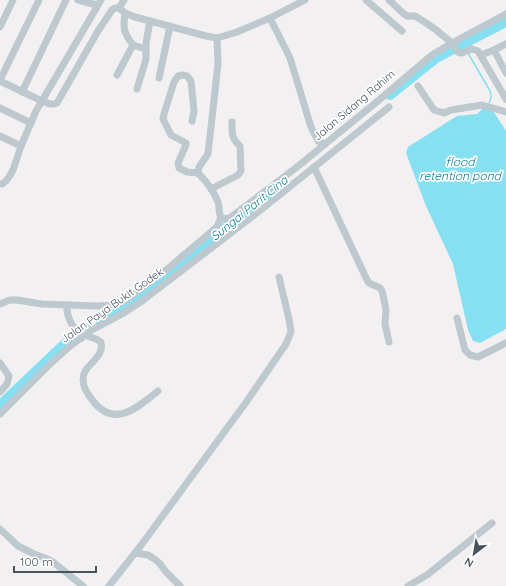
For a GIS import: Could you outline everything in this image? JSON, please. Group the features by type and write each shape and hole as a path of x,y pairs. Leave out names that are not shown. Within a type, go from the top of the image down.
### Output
{"street":[{"path":"0,27 13,0"},
{"path":"39,0 0,80 42,101 54,104 58,101 98,31 112,10 118,8 124,0"},
{"path":"22,92 66,0"},
{"path":"0,184 6,181 13,170 21,146 36,111 99,3 78,0"},
{"path":"118,8 125,13 150,21 217,38 237,32 270,18 305,0"},
{"path":"366,0 402,31"},
{"path":"389,0 407,16 415,16 423,20 454,46 460,53 472,48 478,51 506,99"},
{"path":"125,13 125,35 133,45 146,49"},
{"name":"Jalan Sidang Rahim","path":"219,223 231,217 297,167 379,100 432,54 454,46 506,14"},
{"path":"270,18 290,58 311,127 318,141 325,144"},
{"path":"137,89 146,58 150,21"},
{"path":"159,78 170,26"},
{"path":"198,174 199,167 208,154 218,64 217,38"},
{"path":"481,55 506,44"},
{"path":"117,75 133,45"},
{"path":"494,50 506,73"},
{"path":"192,121 194,112 191,81 187,76 178,76 174,82 164,114 164,119 171,135 186,143 178,163 179,168 187,172 198,174 205,180 218,201 220,208 219,223 222,238"},
{"path":"418,86 434,110 444,114 451,110 482,105 506,112"},
{"name":"Jalan Paya Bukit Godek","path":"0,414 81,335 90,332 122,314 142,300 389,107"},
{"path":"0,108 31,123"},
{"path":"211,189 238,175 241,171 240,146 235,142 232,136 232,122"},
{"path":"0,137 21,146"},
{"path":"314,167 367,280 369,283 380,288 382,291 386,308 385,324 389,342"},
{"path":"0,304 10,300 66,308 115,305 126,300 165,271 219,223"},
{"path":"109,586 247,401 286,344 291,332 279,277"},
{"path":"66,308 72,325 81,335 101,342 101,351 85,371 83,379 84,387 95,404 109,413 117,415 124,414 142,404 158,391"},
{"path":"457,318 466,350 470,355 478,357 506,343"},
{"path":"0,363 9,376 7,384 0,392"},
{"path":"408,586 427,575 492,523"},
{"path":"0,529 18,546 53,562 83,586"},
{"path":"135,552 156,560 180,586"}],"water":[{"name":"flood retention pond","path":"484,107 492,109 506,131 506,329 480,343 473,341 468,330 453,264 426,206 406,153 408,147 457,116 477,114"}],"waterway":[{"name":"Sungai Parit Cina","path":"390,95 436,58 506,22"},
{"path":"468,53 490,91 491,96 489,105"},
{"name":"Sungai Parit Cina","path":"101,322 129,306 278,185"},
{"name":"Sungai Parit Cina","path":"0,405 69,340 87,329"}]}
